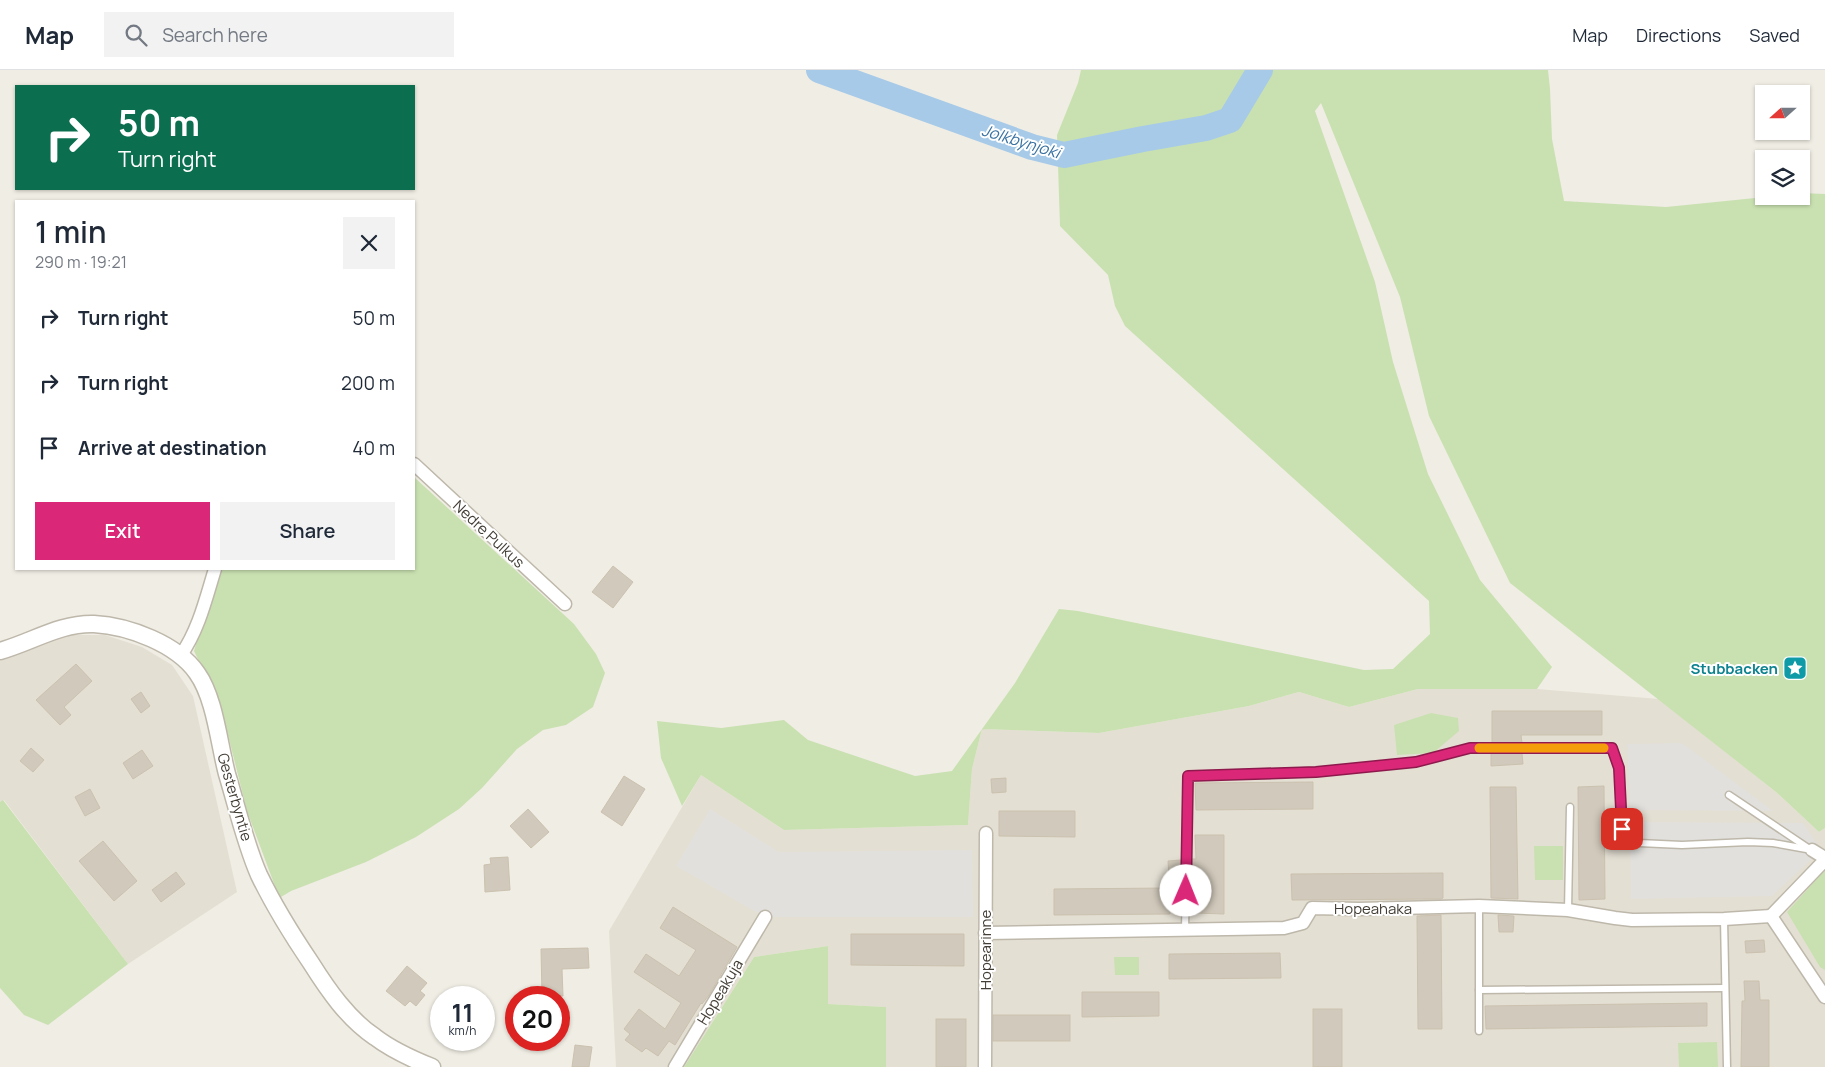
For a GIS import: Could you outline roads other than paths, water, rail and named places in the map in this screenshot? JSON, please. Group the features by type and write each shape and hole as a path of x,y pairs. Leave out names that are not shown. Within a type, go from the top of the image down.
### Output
{"street":[{"name":"Nedre Pulkus","path":"415,465 565,604"},
{"path":"181,654 189,643 197,625 215,570"},
{"name":"Gesterbyntie","path":"0,651 62,628 94,624 138,634 160,642 181,654 199,674 206,690 242,827 258,873 285,924 324,984 352,1018 373,1037 426,1066"},
{"name":"Hopearinne","path":"985,1067 986,833"},
{"path":"1812,850 1825,859 1771,916 1824,994"},
{"name":"Hopeahaka","path":"985,933 1284,928 1303,923 1312,908 1359,909 1479,906 1568,910 1632,920 1724,919 1771,916"},
{"name":"Hopeakuja","path":"675,1067 765,918"}],"lane":[{"path":"1185,930 1188,776 1316,772 1416,762 1470,748 1612,748 1619,768 1622,829 1631,840 1639,843 1682,845 1756,842 1812,850"},
{"path":"1729,795 1812,850"},
{"path":"1568,910 1570,807"},
{"path":"1479,906 1479,1030"},
{"path":"1724,919 1727,1067"},
{"path":"1479,990 1725,988"}],"waterway":[{"name":"Jolkbynjoki","path":"819,70 1032,147 1064,155 1206,128 1230,120 1260,70"}],"place":[{"name":"Stubbacken","path":"1795,668"}]}
